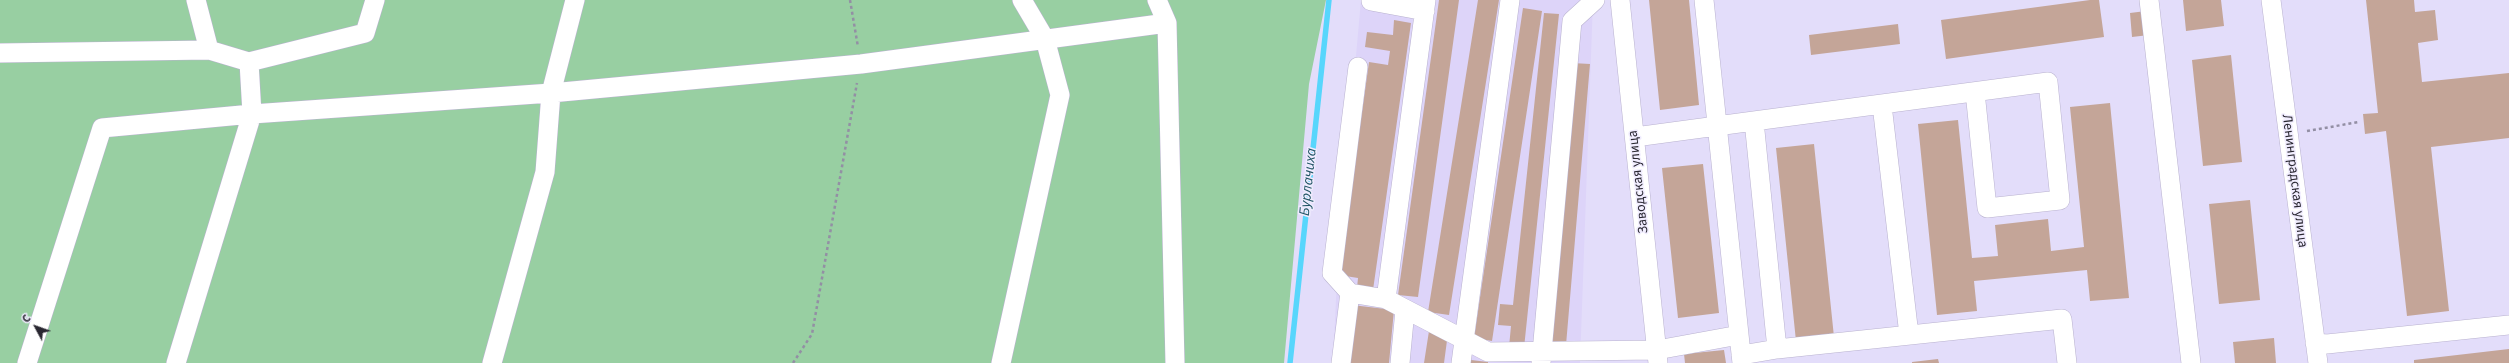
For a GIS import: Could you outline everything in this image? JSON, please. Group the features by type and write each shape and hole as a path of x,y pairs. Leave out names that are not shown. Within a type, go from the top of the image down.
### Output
{"street":[{"path":"196,0 209,50"},
{"path":"0,53 209,50 249,62 365,33 375,0"},
{"path":"492,363 545,172 551,93 575,0"},
{"path":"1001,363 1060,96 1045,39 1022,0"},
{"path":"1157,0 1167,23 1175,363"},
{"path":"1461,363 1510,0"},
{"path":"1541,358 1572,21 1595,0"},
{"name":"Заводская улица","path":"1620,0 1658,356"},
{"path":"1704,0 1742,359 1778,349 2062,319 2067,363"},
{"path":"2149,0 2190,363"},
{"name":"Ленинградская улица","path":"2271,0 2318,363"},
{"path":"1371,1 1426,6 1386,299"},
{"path":"27,363 102,128 252,114 551,93 861,64 1167,23"},
{"path":"176,363 252,114 249,62"},
{"path":"1358,66 1332,273 1350,293 1386,299 1405,310 1464,338 1488,352 1541,358 1658,356 1739,335"},
{"path":"1635,137 2048,82 2060,200 1987,208 1975,92"},
{"path":"1882,104 1910,335"},
{"path":"1754,121 1778,349"},
{"path":"1341,363 1350,293"},
{"path":"1400,363 1405,310"},
{"path":"2316,343 2327,344 2509,325"}],"path":[{"path":"793,363 812,334 861,64 850,0"},
{"path":"2305,132 2358,122"}],"shaded area":[{"path":"1361,0 1593,0 1580,363 1333,363 1338,257"}],"green space":[{"path":"0,0 1326,0 1309,84 1284,363 0,363"}],"building":[{"path":"1439,0 1459,0 1418,297 1398,295"},
{"path":"1478,0 1499,0 1449,315 1428,312"},
{"path":"1649,0 1689,0 1699,105 1660,110"},
{"path":"2099,0 2104,37 1946,59 1941,20"},
{"path":"2183,0 2221,0 2224,26 2186,31"},
{"path":"2366,0 2414,0 2415,12 2435,10 2438,40 2418,43 2422,82 2509,73 2509,138 2431,147 2449,311 2407,316 2386,131 2365,134 2363,114 2378,113"},
{"path":"1523,8 1542,11 1492,341 1474,338"},
{"path":"2146,11 2149,35 2132,37 2130,13"},
{"path":"1544,13 1559,14 1524,348 1509,347 1511,326 1498,325 1500,304 1513,305"},
{"path":"1394,20 1411,23 1373,290 1357,288 1358,278 1339,275 1369,62 1388,65 1390,51 1365,47 1367,32 1393,35"},
{"path":"1898,24 1900,44 1811,55 1809,35"},
{"path":"2231,55 2242,162 2203,166 2192,60"},
{"path":"1572,63 1590,64 1566,345 1549,344"},
{"path":"2110,103 2129,298 2090,301 2087,270 1974,281 1977,311 1937,315 1918,124 1958,120 1972,258 1998,256 1995,225 2048,219 2051,251 2084,247 2070,107"},
{"path":"1814,144 1834,337 1796,341 1776,148"},
{"path":"1703,164 1719,313 1678,318 1662,168"},
{"path":"2250,200 2260,300 2219,304 2209,204"},
{"path":"1352,305 1394,310 1389,363 1346,363"},
{"path":"1429,331 1448,333 1444,363 1424,363"},
{"path":"2274,338 2276,363 2235,363 2233,342"},
{"path":"2509,349 2509,363 2414,363 2414,360"},
{"path":"1724,350 1726,363 1685,363 1684,354"},
{"path":"1938,359 1939,363 1912,363 1912,362"},
{"path":"1471,360 1488,362 1488,363 1470,363"}],"waterway":[{"name":"Бурлачиха","path":"1290,363 1329,0"}]}
